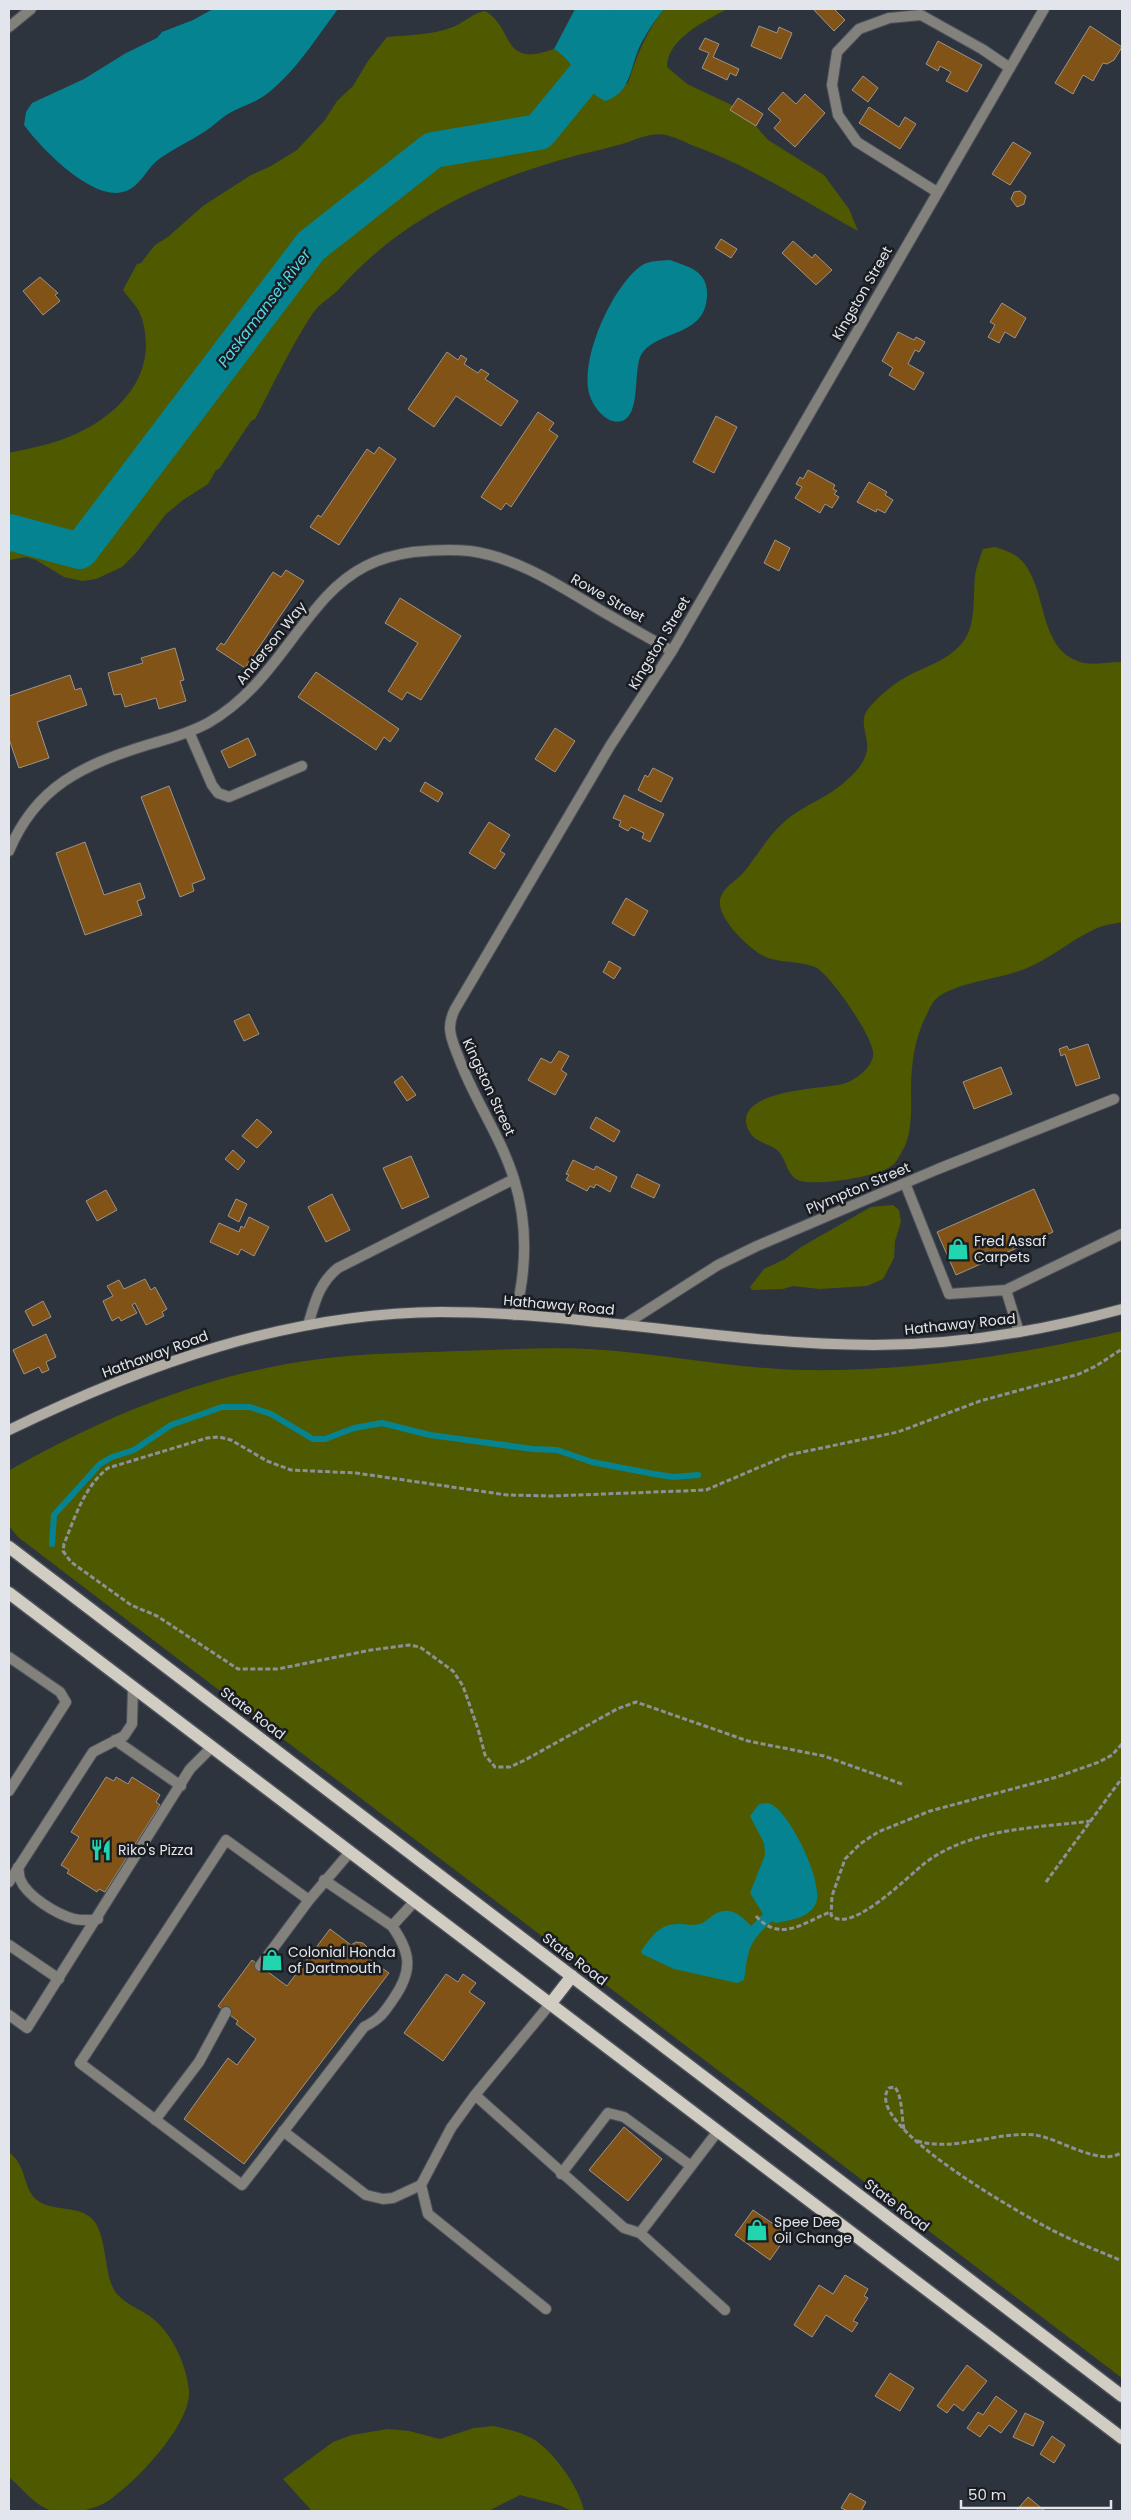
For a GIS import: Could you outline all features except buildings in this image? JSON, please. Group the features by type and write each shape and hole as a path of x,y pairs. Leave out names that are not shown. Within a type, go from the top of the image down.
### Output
{"main road":[{"name":"Hathaway Road","path":"9,1430 108,1385 174,1359 240,1339 308,1325 402,1314 515,1315 790,1341 875,1345 952,1340 1019,1332 1122,1309"},
{"name":"State Road","path":"9,1546 1122,2396"},
{"path":"9,1593 1122,2438"},
{"path":"551,2003 572,1976"}],"street":[{"path":"9,27 31,9"},
{"name":"Kingston Street","path":"515,1315 522,1287 525,1259 522,1212 514,1178 504,1153 463,1069 451,1035 451,1018 466,986 537,872 610,746 672,651 1044,9"},
{"path":"937,192 857,142 838,115 832,85 837,52 859,29 889,18 921,15 982,49 1010,68"},
{"name":"Anderson Way","path":"9,851 21,825 32,810 51,790 71,775 115,755 189,732 218,717 246,696 311,613 337,585 360,567 391,556 450,549 492,556 529,570"},
{"name":"Rowe Street","path":"529,570 555,583 672,651"},
{"path":"189,732 212,786 218,793 230,797 302,766"},
{"name":"Plympton Street","path":"624,1325 718,1265 757,1246 904,1183 1114,1099"},
{"path":"308,1325 318,1292 326,1277 338,1268 514,1178"},
{"path":"904,1183 949,1294 1006,1290 1122,1234"},
{"path":"1006,1290 1019,1332"},
{"path":"9,1657 60,1692 66,1702 9,1792"},
{"path":"9,1882 93,1752 124,1736 132,1724 133,1686"},
{"path":"115,1740 181,1786"},
{"path":"9,2015 27,2028 98,1919 190,1769 212,1747"},
{"path":"309,1900 226,1840 80,2063 242,2184 364,2027 380,2019 405,1982 408,1966 403,1942 392,1926 324,1880"},
{"path":"260,1966 324,1880 350,1852"},
{"path":"18,1867 20,1879 28,1891 43,1902 74,1919 86,1921 98,1919"},
{"path":"392,1926 415,1902"},
{"path":"9,1945 60,1979"},
{"path":"283,2131 366,2195 383,2199 394,2198 421,2185 451,2128 475,2095 551,2003"},
{"path":"156,2120 199,2062 226,2012"},
{"path":"475,2095 514,2128 561,2174 624,2228 640,2232 725,2310"},
{"path":"561,2174 608,2113 624,2117 691,2166"},
{"path":"640,2232 718,2132"},
{"path":"421,2185 428,2214 546,2309"}],"path":[{"path":"902,1784 824,1756 748,1742 636,1702 617,1709 518,1764 502,1768 495,1767 485,1755 463,1686 453,1671 420,1647 409,1645 372,1650 278,1669 238,1669 158,1616 123,1600 71,1562 63,1551 64,1544 85,1494 104,1471 122,1462 208,1438 226,1438 267,1460 292,1470 356,1473 507,1495 552,1496 706,1490 788,1455 898,1432 980,1401 1079,1374 1096,1366 1122,1349"},
{"path":"1091,1821 1000,1833 963,1842 926,1862 872,1906 852,1919 836,1920 832,1918 830,1912 838,1874 845,1859 860,1844 878,1832 930,1812 1057,1777 1099,1762 1112,1755 1122,1744"},
{"path":"1046,1882 1122,1778"},
{"path":"757,1917 768,1928 774,1930 800,1927 830,1912"},
{"path":"904,2130 901,2116 901,2097 895,2087 889,2088 884,2096 885,2102 904,2130 917,2141 995,2198 1055,2232 1122,2261"},
{"path":"917,2141 930,2145 952,2145 1016,2135 1034,2135 1048,2138 1095,2155 1112,2156 1122,2152"}],"green space":[{"path":"664,9 727,9 698,25 680,40 673,48 667,67 687,84 742,110 768,140 824,175 849,209 858,231 737,164 716,154 660,134 578,155 510,176 448,204 418,222 363,264 338,290 319,306 297,338 255,419 251,421 208,484 183,500 166,514 136,553 122,567 96,579 82,581 64,577 36,560 26,557 9,560 9,453 62,440 93,425 119,405 137,380 146,350 145,330 139,311 123,290 137,264 141,263 155,245 168,237 203,206 251,175 271,166 297,150 325,120 337,101 353,86 368,61 387,37 445,30 485,11 494,18 510,44 516,50 525,54 537,54 554,49 566,56 592,94 628,83 643,44 652,26"},
{"path":"995,547 1017,556 1022,561 1036,588 1051,634 1058,647 1069,657 1088,664 1122,662 1122,922 1095,929 1027,968 952,989 934,1001 921,1027 917,1040 911,1078 910,1127 905,1146 894,1164 876,1173 847,1180 806,1182 798,1180 791,1174 778,1151 752,1135 749,1131 746,1117 752,1107 764,1099 798,1090 843,1084 852,1080 861,1074 872,1061 872,1048 868,1037 851,1009 823,973 811,966 768,958 753,949 737,934 724,916 721,908 721,896 726,888 743,873 772,834 783,823 799,811 841,786 860,766 867,750 864,719 868,709 886,691 901,680 946,657 965,639 971,625 978,562 983,549"},
{"path":"893,1205 899,1210 901,1222 895,1241 894,1258 883,1279 867,1286 820,1289 793,1286 783,1289 752,1290 750,1287 764,1269 785,1259 801,1247 871,1207"},
{"path":"1122,1331 1122,2378 18,1537 9,1526 10,1470 84,1431 159,1399 238,1375 279,1366 320,1359 371,1354 556,1348 616,1351 751,1367 845,1370 925,1365 965,1360 1044,1348"},
{"path":"9,2152 19,2164 29,2190 37,2200 50,2206 84,2213 96,2224 103,2243 112,2286 120,2298 152,2318 166,2332 182,2361 188,2381 187,2405 181,2420 159,2452 132,2481 108,2501 82,2511 60,2512 47,2509 35,2501 9,2477"},
{"path":"494,2426 523,2434 545,2448 563,2468 577,2491 584,2511 572,2511 559,2505 520,2495 488,2511 312,2511 283,2479 333,2442 352,2435 388,2429 409,2431 440,2439 474,2428"}],"water":[{"path":"213,9 338,9 288,75 268,93 228,114 204,132 162,157 137,184 124,192 104,191 78,178 52,157 24,125 26,112 32,103 84,79 126,53 157,38 162,32 193,20"},
{"path":"575,9 664,9 642,43 624,87 613,98 605,101 597,96 584,83 568,61 554,49"},
{"path":"670,260 690,268 701,275 707,295 705,309 699,319 690,326 658,341 648,347 641,355 632,410 628,417 622,421 612,421 603,416 596,408 591,399 588,384 588,367 600,327 608,308 630,276 641,266 648,263"},
{"path":"768,1803 776,1808 785,1818 803,1847 815,1880 817,1893 816,1903 813,1908 799,1918 776,1923 772,1921 753,1941 748,1953 744,1980 737,1983 674,1969 642,1954 641,1951 657,1932 673,1924 697,1925 718,1913 728,1911 738,1914 751,1926 763,1914 750,1893 765,1855 764,1843 750,1816 759,1804"}],"waterway":[{"name":"Paskamanset River","path":"9,532 80,551 311,246 433,150 539,132 640,9"},
{"path":"52,1544 54,1515 100,1464 112,1457 134,1450 171,1425 222,1407 250,1407 271,1414 313,1439 325,1439 354,1428 382,1423 430,1435 533,1449 557,1450 592,1462 654,1474 674,1477 698,1475"}],"place":[{"name":"Fred Assaf Carpets","path":"958,1249"},
{"name":"Riko's Pizza","path":"101,1850"},
{"name":"Colonial Honda of Dartmouth","path":"272,1960"},
{"name":"Spee Dee Oil Change","path":"757,2230"}]}
